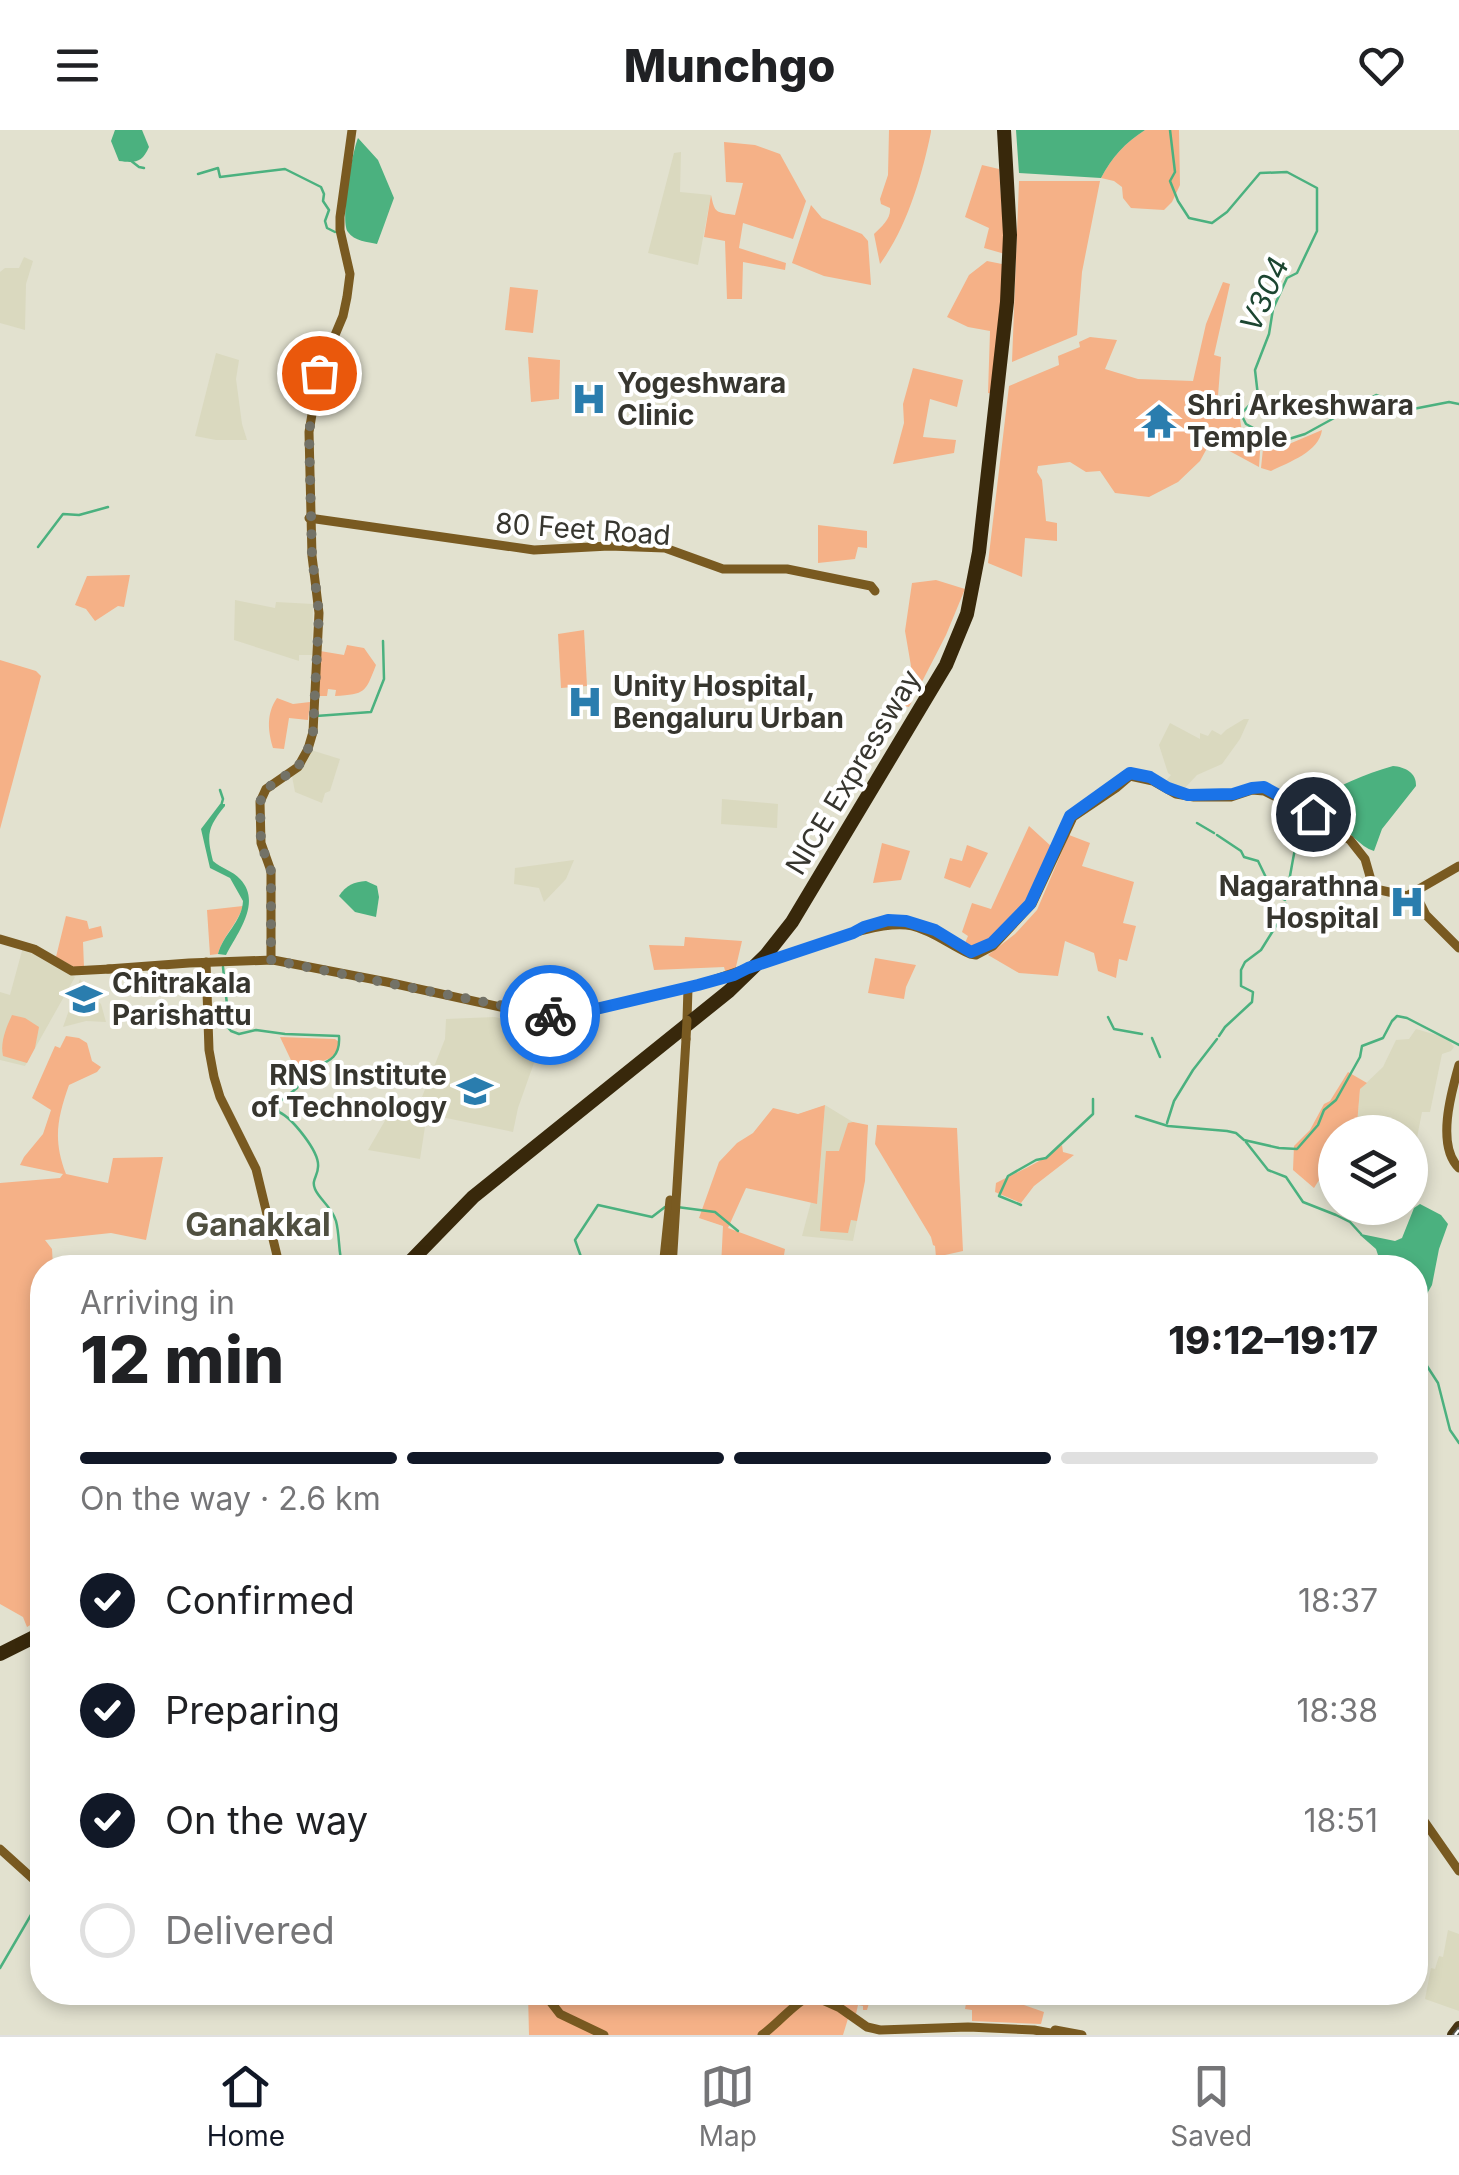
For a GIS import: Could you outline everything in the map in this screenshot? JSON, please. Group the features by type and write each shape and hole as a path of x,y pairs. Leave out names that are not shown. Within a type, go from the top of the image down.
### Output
{"highway":[{"name":"NICE Expressway","path":"419,1255 472,1197 766,956 858,818 954,646 974,585 1008,302 1010,214 1006,130"},
{"path":"4,1650 30,1636"},
{"path":"1453,2035 1459,2027"}],"main road":[{"path":"271,956 269,873 259,844 257,806 264,787 296,766 310,731 317,606 310,556 306,435 312,394 341,316 348,274 339,232 351,130"},
{"name":"80 Feet Road","path":"310,520 534,550 665,548 722,569 787,569 875,590 786,574 718,572 660,551 535,552 310,520"},
{"path":"0,939 34,949 72,971 271,956 562,1016 734,975 884,924 932,932 976,954 993,946 1032,904 1070,820 1084,806 1134,776 1187,796 1234,796 1260,790 1319,818 1350,840 1365,859 1374,888 1408,896 1421,904 1426,916 1459,948"},
{"path":"1408,896 1459,866"},
{"path":"215,962 210,1050 214,1078 256,1169 278,1255"},
{"path":"672,1255 678,1060 685,1044 688,988"},
{"path":"1459,1065 1447,1132 1451,1159 1459,1168"},
{"path":"665,1255 672,1207"},
{"path":"1428,1825 1459,1870"},
{"path":"0,1847 30,1874"},
{"path":"552,2005 560,2014 604,2035"},
{"path":"762,2035 797,2005"},
{"path":"833,2005 884,2031 968,2027 1061,2035"},
{"path":"864,2024 884,2027 968,2023 1082,2035"}],"shaded area":[{"path":"115,130 142,130 149,147 141,159 119,161 111,141"},
{"path":"889,130 931,132 912,201 880,264 874,234 890,212 880,199 888,175"},
{"path":"1016,130 1145,130 1120,151 1101,178 1019,173"},
{"path":"1145,130 1179,130 1180,185 1164,210 1131,208 1123,198 1122,187 1101,178 1120,151"},
{"path":"358,138 378,160 394,198 377,244 354,237 346,225 348,186"},
{"path":"724,142 755,145 780,154 806,201 793,239 743,223 739,248 786,263 785,270 743,262 742,299 727,299 725,241 704,237 711,195 717,211 735,215 743,183 726,182"},
{"path":"681,152 680,192 711,195 698,265 648,253 674,153"},
{"path":"982,165 999,169 1005,254 984,248 989,228 965,217"},
{"path":"1019,181 1100,181 1082,272 1077,335 1012,362"},
{"path":"811,205 822,218 862,234 868,241 871,285 824,276 792,263"},
{"path":"24,257 33,261 26,284 25,330 0,323 0,272 19,268"},
{"path":"987,261 1007,265 993,394 988,393 990,331 968,327 947,317 969,275"},
{"path":"1223,282 1230,284 1214,355 1221,357 1218,396 1233,400 1231,410 1239,412 1242,432 1261,438 1259,467 1211,441 1200,461 1178,482 1149,497 1115,493 1100,471 1086,472 1070,462 1038,466 1046,521 1057,523 1057,541 1025,538 1022,577 988,563 1009,386 1059,365 1058,356 1080,347 1079,342 1090,337 1117,340 1105,369 1138,379 1193,381 1206,324"},
{"path":"510,287 538,290 533,333 505,330"},
{"path":"216,353 239,360 236,379 247,440 195,436"},
{"path":"528,357 560,360 559,399 531,402"},
{"path":"913,368 963,380 957,407 930,399 923,437 956,440 954,453 893,464 904,423 903,404"},
{"path":"1322,430 1320,438 1302,455 1271,471 1261,468 1264,439 1282,447"},
{"path":"818,525 867,531 867,548 858,547 855,559 818,563"},
{"path":"130,575 124,607 118,606 95,621 86,609 75,605 87,576"},
{"path":"936,580 965,589 909,707 905,706 911,666 905,631 912,583"},
{"path":"235,600 275,608 276,602 313,604 312,655 299,655 299,661 234,640"},
{"path":"584,630 587,686 561,688 558,634"},
{"path":"347,645 364,648 376,665 366,687 359,693 335,696 336,690 328,689 327,696 318,696 320,651 344,655"},
{"path":"0,660 41,676 0,829"},
{"path":"277,698 293,704 310,702 308,720 289,718 284,749 273,748 270,735 270,716"},
{"path":"1249,719 1240,739 1222,764 1197,775 1182,791 1165,782 1171,775 1159,745 1170,723 1200,739 1200,733 1208,736 1212,730 1221,735"},
{"path":"311,750 340,759 322,803 295,792 292,776 302,769"},
{"path":"1393,766 1409,772 1416,786 1382,829 1374,851 1314,808 1312,801"},
{"path":"722,799 778,804 777,828 721,824"},
{"path":"220,804 225,806 209,837 213,861 240,879 249,897 246,917 226,955 218,954 243,901 230,878 210,868 201,829"},
{"path":"1029,826 1052,847 1032,891 1004,930 976,948 965,943 968,936 962,932 972,903 991,909"},
{"path":"1069,835 1090,843 1082,866 1134,882 1123,923 1136,926 1127,961 1119,959 1116,978 1098,971 1094,953 1065,941 1058,976 1019,973 988,955 1037,910"},
{"path":"882,843 910,851 901,880 873,883"},
{"path":"967,845 988,853 970,888 944,878 950,858 962,861"},
{"path":"574,860 566,879 544,902 539,888 514,884 515,868"},
{"path":"366,881 377,886 376,917 355,912 339,896 351,885"},
{"path":"243,906 218,954 210,955 207,910"},
{"path":"66,916 87,921 89,929 101,926 103,937 83,942 84,967 76,968 56,957"},
{"path":"685,937 742,941 735,971 726,974 724,967 654,970 649,945 684,946"},
{"path":"23,947 75,977 25,1066 0,1060 0,992 10,995"},
{"path":"875,958 916,965 904,999 868,993"},
{"name":"Chitrakala Parishattu","path":"80,979 101,1004 106,1022 86,1021 63,1027"},
{"path":"12,1015 39,1027 27,1063 3,1056 3,1040"},
{"name":"RNS Institute of Technology","path":"495,1017 546,1029 513,1132 427,1114 420,1159 368,1150 394,1105 416,1112 445,1039 446,1019"},
{"path":"1416,1029 1447,1038 1454,1047 1442,1054 1430,1112 1358,1115 1360,1089 1383,1067 1396,1040 1409,1039"},
{"path":"66,1036 79,1038 87,1043 92,1061 101,1067 69,1085 65,1097 58,1140 66,1174 108,1183 113,1158 163,1157 146,1240 111,1233 45,1240 52,1255 30,1255 27,1627 23,1617 0,1604 0,1183 60,1178 63,1174 20,1165 43,1134 51,1110 32,1098 55,1046 60,1048"},
{"path":"280,1037 335,1039 338,1049 299,1077"},
{"path":"1348,1072 1367,1083 1360,1089 1358,1115 1318,1115"},
{"path":"825,1105 856,1124 868,1125 865,1152 826,1152 824,1212 857,1221 853,1241 802,1236 811,1202 817,1203"},
{"path":"825,1105 817,1204 746,1188 728,1228 785,1249 784,1255 722,1255 723,1226 699,1218 719,1162 753,1133 773,1108 798,1114"},
{"path":"1318,1115 1318,1182 1314,1188 1293,1170 1294,1146"},
{"path":"848,1123 868,1125 865,1181 857,1221 851,1220 848,1233 820,1231 826,1151 839,1151"},
{"path":"877,1125 957,1128 963,1251 936,1255 931,1237 875,1144"},
{"path":"1062,1145 1063,1152 1074,1155 1034,1186 1021,1203 995,1192 996,1183"},
{"path":"1428,1208 1448,1224 1428,1292 1428,1255 1378,1255 1360,1235 1395,1241 1402,1238 1407,1225 1428,1225"},
{"path":"1448,1930 1459,1934 1459,2011 1428,2000 1431,1968 1435,1969 1439,1956 1443,1957"},
{"path":"528,2005 858,2005 856,2014 850,2012 843,2035 529,2035"},
{"path":"966,2005 1024,2005 1044,2012 1041,2024 972,2021 972,2010 965,2009"}],"waterway":[{"name":"V304","path":"1170,130 1175,172 1170,181 1189,218 1212,223 1227,212 1260,173 1287,172 1317,188 1317,231 1297,273 1287,278 1273,309 1269,334 1255,370 1258,396 1241,414 1246,424 1279,442 1305,434 1376,395 1413,409 1449,402 1459,404"},
{"path":"130,160 144,168"},
{"path":"198,174 218,168 220,177 285,169 321,187 329,210 327,228 335,232"},
{"path":"38,547 63,514 79,515 108,507"},
{"path":"316,716 371,712 384,679 383,641"},
{"path":"220,790 221,806"},
{"path":"1197,823 1214,833"},
{"path":"1281,898 1285,900 1297,840 1294,834"},
{"path":"1217,835 1244,857 1258,861 1278,896"},
{"path":"1219,1036 1252,1002 1253,992 1241,986 1241,970 1288,914 1286,904"},
{"path":"223,967 227,1005 220,1019 231,1031 339,1036 333,1057 303,1073 297,1088 277,1104 279,1112 298,1128 315,1153 318,1167 314,1186 336,1221 340,1255"},
{"path":"1136,1116 1168,1126 1227,1131 1244,1140 1297,1149 1318,1125 1324,1110 1336,1100 1362,1046 1383,1038 1397,1016 1459,1045"},
{"path":"1108,1017 1114,1029 1142,1034"},
{"path":"1152,1038 1160,1057"},
{"path":"1167,1123 1174,1101 1217,1039"},
{"path":"1021,1205 999,1196 1008,1176 1046,1158 1093,1114 1093,1099"},
{"path":"1246,1142 1268,1170 1286,1177 1303,1202 1350,1222 1361,1234"},
{"path":"580,1255 575,1240 598,1205 652,1217 665,1207"},
{"path":"677,1207 715,1212 738,1231"},
{"path":"1428,1368 1438,1383 1450,1430 1459,1443"},
{"path":"0,1968 30,1917"}],"railway":[{"path":"1455,2035 1459,2030"}],"way so far":[{"path":"319,373 309,432 312,556 319,613 313,732 298,767 266,789 259,806 261,844 271,871 271,960 550,1015"}],"place":[{"name":"Yogeshwara Clinic","path":"589,399"},
{"name":"Shri Arkeshwara Temple","path":"1159,421"},
{"name":"Unity Hospital, Bengaluru Urban","path":"585,702"},
{"name":"Nagarathna Hospital","path":"1407,902"},
{"name":"Chitrakala Parishattu","path":"84,999"},
{"name":"RNS Institute of Technology","path":"475,1091"}],"district":[{"name":"Ganakkal","path":"258,1224"}],"route":[{"path":"550,1015 566,1016 605,1008 734,975 888,920 935,930 971,952 976,951 998,938 1030,904 1070,816 1130,773 1150,777 1188,795 1233,794 1264,787 1313,814"}]}
